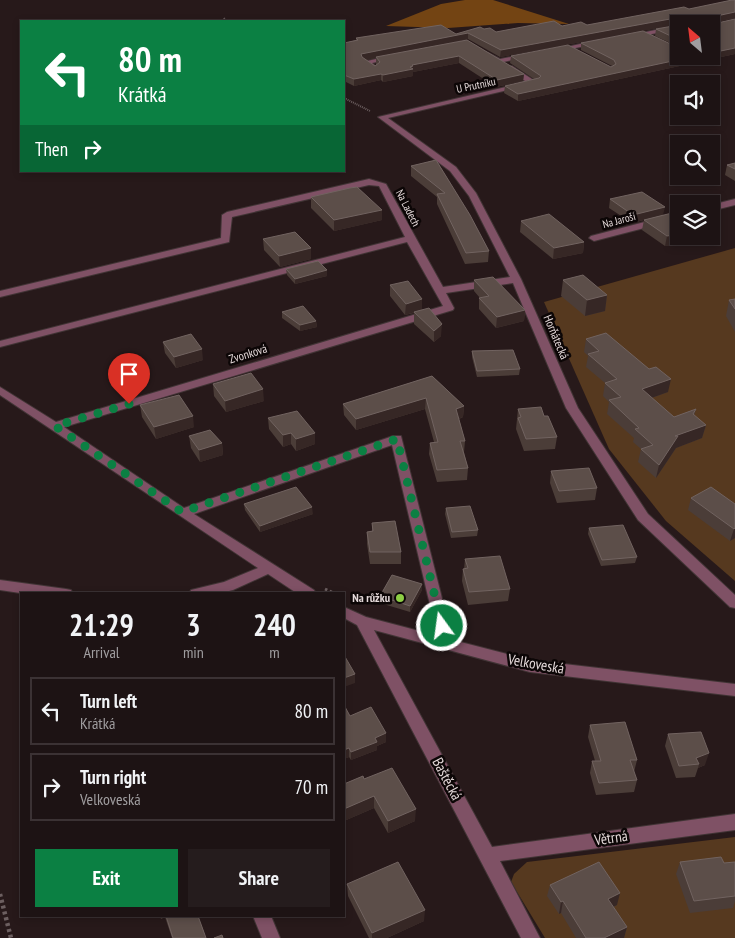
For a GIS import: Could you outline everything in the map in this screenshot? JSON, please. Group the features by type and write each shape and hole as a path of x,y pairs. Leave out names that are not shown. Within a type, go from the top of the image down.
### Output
{"street":[{"path":"624,37 670,29"},
{"path":"643,34 657,41"},
{"path":"552,51 606,41"},
{"name":"U Prutníku","path":"382,117 534,83 476,48"},
{"path":"569,48 577,52"},
{"name":"U Prutníku","path":"499,61 534,54"},
{"path":"374,69 367,62 404,55"},
{"name":"Horňátecká","path":"382,117 453,169 473,195 516,279 572,408 643,517 735,603"},
{"name":"Na Ladech","path":"0,294 226,240 226,215 369,182 382,184 410,238 0,344"},
{"path":"720,206 735,202"},
{"name":"Na Jaroši","path":"594,238 670,218"},
{"path":"410,238 439,291 516,279"},
{"name":"Zvonková","path":"55,426 449,308 439,291"},
{"path":"0,390 182,512 306,592"},
{"path":"182,512 397,439 442,626 436,641"},
{"path":"204,592 228,586 270,568"},
{"path":"0,585 51,592"},
{"name":"Velkoveská","path":"345,612 362,621 530,666 735,690"},
{"name":"Baštěcká","path":"362,621 531,938"},
{"name":"Větrná","path":"488,855 735,822"},
{"path":"262,917 271,938"}],"path":[{"path":"345,98 382,117"},
{"path":"0,894 11,938"}],"shaded area":[{"path":"465,0 493,0 569,24 518,23 448,28 386,26 441,4"},
{"path":"735,248 735,581 666,521 609,449 544,302"},
{"path":"735,837 735,938 545,938 511,882 514,874 527,862"}],"building":[{"path":"735,0 735,12 720,15 670,15 670,19 501,50 468,33 361,54 362,57 375,66 380,62 376,57 467,40 524,74 497,80 459,56 412,65 410,67 413,69 383,75 354,79 345,75 345,43 358,40 356,38 441,25 456,34 480,27 484,29 490,28 496,32 554,21 562,26 581,22 587,25 684,7 689,9"},
{"path":"735,19 735,48 720,51 720,22"},
{"path":"670,27 670,36 656,29"},
{"path":"643,31 670,44 670,62 518,94 505,86 541,76 511,56 568,45 611,67 616,64 614,60 581,43"},
{"path":"436,160 470,215 489,251 466,253 437,194 445,193 411,166"},
{"path":"735,163 735,169 727,165"},
{"path":"357,187 382,210 334,220 311,197 350,188"},
{"path":"642,192 665,207 633,215 610,199"},
{"path":"549,214 584,242 554,248 521,221"},
{"path":"670,214 670,236 667,236 644,220"},
{"path":"295,232 311,248 279,256 263,239"},
{"path":"318,261 327,270 295,279 286,269"},
{"path":"583,275 607,295 587,300 563,280"},
{"path":"493,277 525,310 497,317 479,298 489,296 474,280"},
{"path":"408,281 422,299 406,304 390,285"},
{"path":"735,299 735,309 729,300"},
{"path":"303,306 316,321 300,325 282,312"},
{"path":"429,308 442,324 434,331 414,312"},
{"path":"606,333 649,369 656,367 671,379 642,389 674,417 696,409 693,414 706,425 675,436 678,436 659,465 641,449 653,445 635,429 639,428 609,400 621,397 605,383 617,379 588,354 599,351 586,339"},
{"path":"191,334 202,349 174,357 163,342"},
{"path":"513,350 520,369 477,371 472,351"},
{"path":"251,373 263,389 225,401 213,384"},
{"path":"432,376 464,406 456,409 465,441 460,441 468,468 437,470 430,443 438,442 426,398 356,419 343,404"},
{"path":"179,395 193,416 154,427 140,405"},
{"path":"541,407 544,416 548,416 557,437 526,439 518,418 521,417 518,409"},
{"path":"297,411 315,433 296,439 291,433 283,435 268,418"},
{"path":"210,430 222,443 199,450 189,436"},
{"path":"589,468 597,488 559,491 551,471"},
{"path":"296,487 312,507 260,526 244,504"},
{"path":"711,487 735,504 734,529 691,498"},
{"path":"470,506 478,530 452,532 446,508"},
{"path":"395,521 401,552 370,552 367,532 373,531 372,523"},
{"path":"623,525 637,557 602,560 589,528"},
{"path":"500,556 510,589 469,592 463,569 468,568 465,559"},
{"path":"392,575 422,584 410,606 380,596"},
{"path":"345,657 355,674 345,678"},
{"path":"345,707 350,716 371,707 386,733 375,738 377,742 351,752 349,748 345,750"},
{"path":"625,722 637,760 630,760 637,780 599,783 592,761 601,761 590,725"},
{"path":"701,732 709,753 696,758 699,764 679,766 668,734"},
{"path":"392,768 416,809 388,821 374,796 345,809 345,784 363,776 364,779"},
{"path":"721,857 724,863 735,862 735,896 694,901 680,862"},
{"path":"398,862 425,910 372,933 347,884"},
{"path":"599,862 620,893 608,899 627,927 604,938 586,938 563,901 561,902 550,885"},
{"path":"166,917 198,917 206,938 173,938"}],"place":[{"name":"Na růžku","path":"400,598"}],"route":[{"path":"129,404 55,426 182,512 397,439 442,626"}]}
